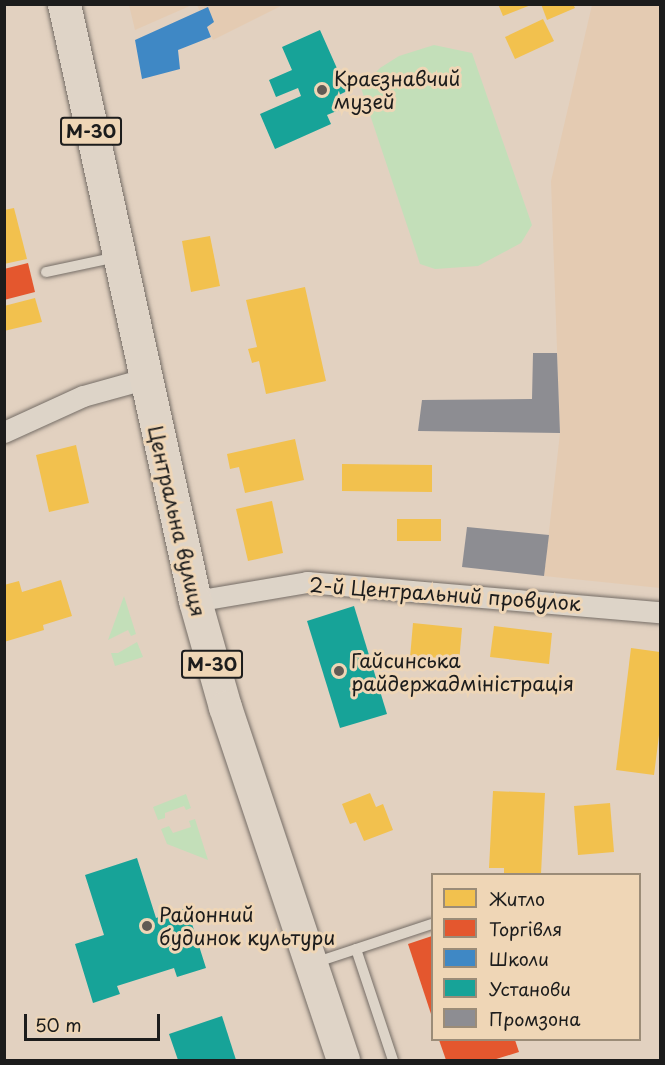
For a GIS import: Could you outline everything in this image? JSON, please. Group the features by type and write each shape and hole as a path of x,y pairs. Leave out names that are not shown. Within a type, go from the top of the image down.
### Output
{"highway":[{"name":"Центральна вулиця","path":"63,4 195,601 225,707 344,1060"}],"street":[{"path":"4,432 83,396 144,378"},
{"name":"2-й Центральний провулок","path":"195,601 307,582 660,612"}],"lane":[{"path":"46,272 118,257"},
{"path":"311,964 431,924"},
{"path":"356,949 393,1060"}],"shaded area":[{"path":"129,4 192,5 135,30"},
{"path":"197,5 283,5 213,40"},
{"path":"592,5 660,5 660,588 544,576 560,433 551,181"}],"green space":[{"path":"434,45 472,53 532,225 521,243 478,266 435,269 420,264 361,88 380,68 399,56"},
{"path":"124,596 136,634 131,636 128,630 108,640"},
{"path":"137,642 143,657 115,666 111,653 118,653"},
{"path":"186,794 191,808 186,810 184,806 165,813 165,818 158,820 153,807"},
{"path":"195,819 208,860 167,844 161,829 169,826 173,833 191,827 189,821"}],"building: Житло":[{"path":"498,4 531,4 531,5 503,16"},
{"path":"541,4 573,4 575,8 547,20"},
{"path":"543,19 554,41 515,59 505,37"},
{"path":"14,208 27,259 4,264 4,210"},
{"path":"210,236 220,286 191,292 182,241"},
{"path":"305,287 326,381 266,394 259,361 252,363 248,349 257,347 246,300"},
{"path":"35,298 42,322 4,331 4,306"},
{"path":"295,439 304,480 245,493 239,467 230,469 227,454"},
{"path":"76,445 89,503 49,512 36,455"},
{"path":"342,464 432,465 432,492 342,491"},
{"path":"272,501 283,553 248,561 236,509"},
{"path":"397,519 441,519 441,541 397,541"},
{"path":"61,580 72,616 43,625 44,630 4,642 4,585 19,581 22,592"},
{"path":"413,623 462,628 459,663 410,658"},
{"path":"494,626 552,633 549,664 490,657"},
{"path":"631,648 660,652 660,727 654,775 616,770"},
{"path":"493,791 545,793 541,873 504,873 504,868 489,868"},
{"path":"370,793 376,807 383,804 393,830 364,841 356,822 350,824 342,804"},
{"path":"610,803 614,852 578,855 574,806"}],"building: Торгівля":[{"path":"28,263 35,292 4,300 4,269"},
{"path":"431,936 431,1014 408,944"},
{"path":"439,1041 515,1041 519,1052 493,1060 446,1060"}],"building: Школи":[{"path":"208,7 214,22 207,27 211,37 178,50 180,69 142,79 135,40"}],"building: Установи":[{"name":"Краєзнавчий музей","path":"320,30 347,91 339,95 344,108 327,115 331,124 275,149 260,114 301,96 298,88 276,97 269,80 292,70 282,47"},
{"path":"354,606 387,714 340,728 307,621"},
{"name":"Районний будинок культури","path":"137,858 156,918 187,908 206,968 177,977 174,968 117,986 120,994 93,1003 75,944 104,935 85,875"},
{"path":"222,1016 236,1060 178,1060 169,1034"}],"building: Промзона":[{"path":"533,353 557,353 560,433 418,431 422,400 532,399"},
{"path":"467,527 549,535 544,576 462,567"}],"place":[{"name":"Краєзнавчий музей","path":"322,90"},
{"name":"Гайсинська райдержадміністрація","path":"339,671"},
{"name":"Районний будинок культури","path":"147,926"}]}
